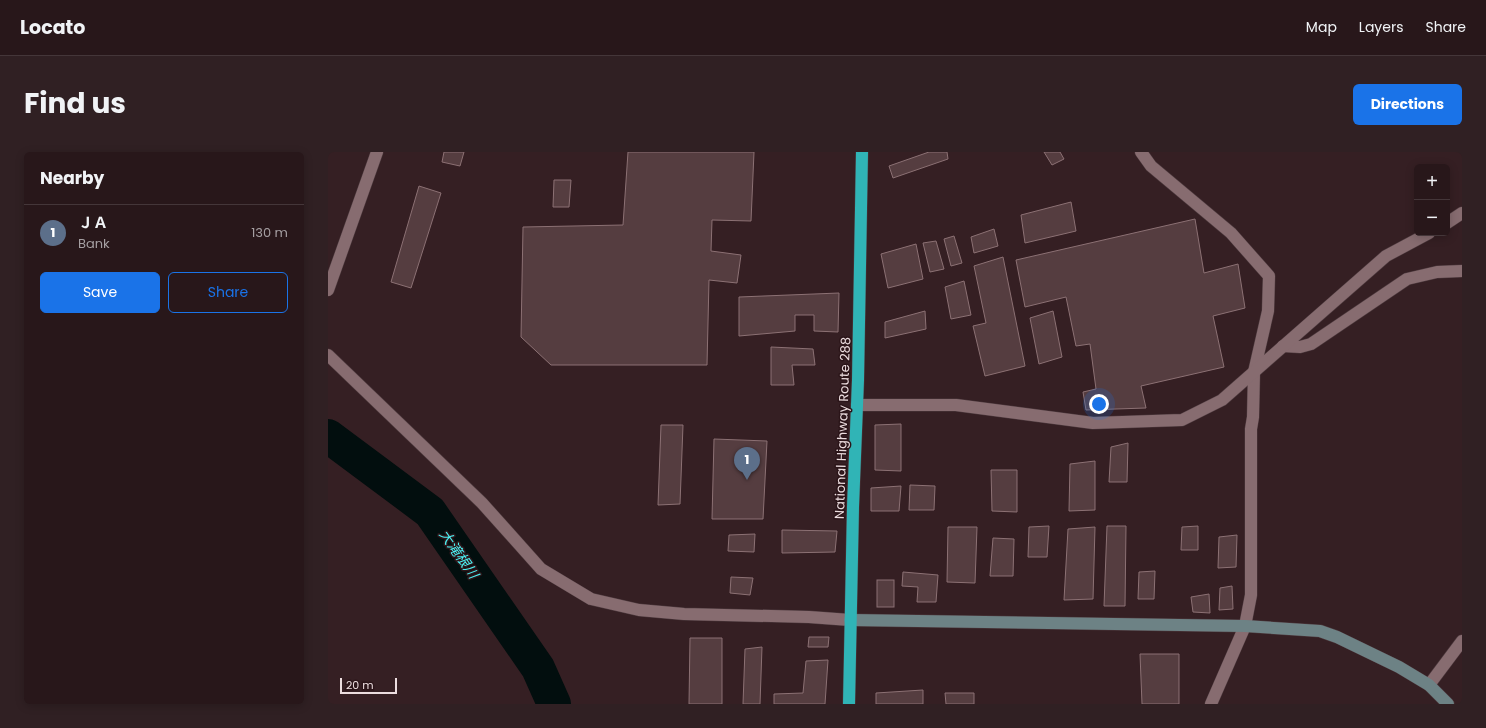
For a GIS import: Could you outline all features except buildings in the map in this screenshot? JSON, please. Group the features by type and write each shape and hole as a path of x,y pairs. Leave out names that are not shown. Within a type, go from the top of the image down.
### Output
{"highway":[{"name":"National Highway Route 288","path":"849,704 862,152"}],"street":[{"path":"328,290 377,152"},
{"path":"1141,152 1151,166 1231,233 1269,276 1268,311 1254,372 1253,417 1251,429 1250,595 1245,626 1211,704"},
{"path":"1450,221 1462,213"},
{"path":"857,405 956,405 1093,423 1182,420 1222,400 1386,256 1423,236"},
{"path":"1284,346 1300,347 1311,344 1407,279 1437,272 1462,271"},
{"path":"328,355 482,503 541,569 591,599 639,610 684,614 808,617 850,620 1245,626 1320,631 1400,667 1429,685 1448,704"},
{"path":"1429,685 1462,641"}],"waterway":[{"name":"大滝根川","path":"328,436 430,512 538,668 554,704"}],"place":[{"name":"ＪＡ","path":"747,480"}]}
